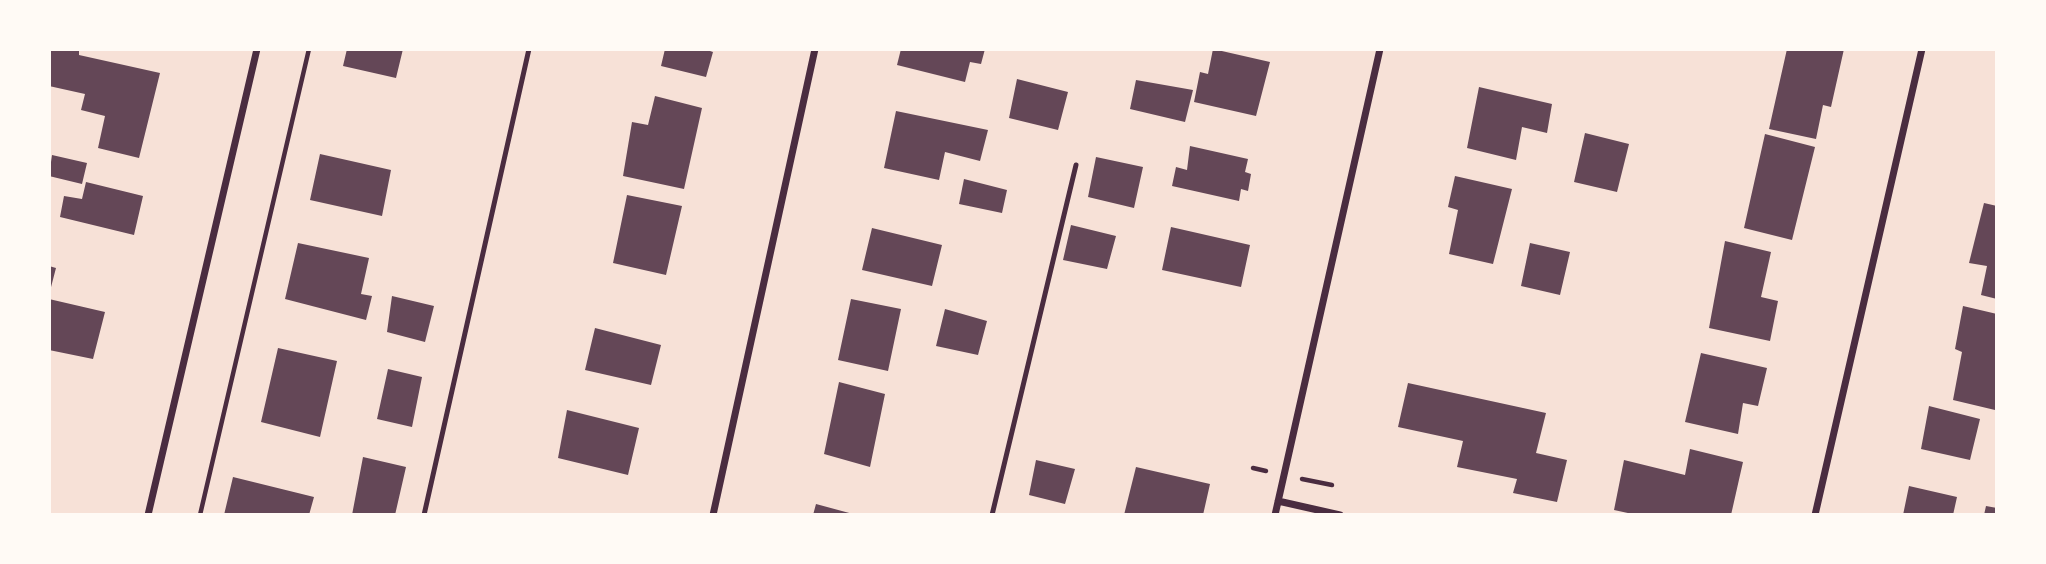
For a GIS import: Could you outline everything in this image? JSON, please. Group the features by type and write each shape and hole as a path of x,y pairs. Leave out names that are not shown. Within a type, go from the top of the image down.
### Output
{"street":[{"path":"148,515 257,49"},
{"path":"713,515 815,49"},
{"path":"1275,515 1380,49"},
{"path":"1815,515 1922,49"},
{"path":"1278,501 1339,515"}],"lane":[{"path":"424,515 529,49"},
{"path":"992,515 1076,165"}],"path":[{"path":"200,515 309,49"}],"building":[{"path":"49,49 79,49 79,55 160,73 139,158 98,148 105,116 81,110 85,94 49,86"},
{"path":"347,49 403,49 396,78 343,66"},
{"path":"665,49 710,49 713,52 706,77 661,66"},
{"path":"901,49 985,49 981,64 970,62 965,82 897,65"},
{"path":"1213,49 1270,62 1256,116 1194,102 1200,72 1208,74"},
{"path":"1787,49 1844,49 1831,107 1823,105 1816,139 1769,129"},
{"path":"1017,79 1068,92 1058,130 1009,118"},
{"path":"1136,80 1193,90 1185,122 1130,109"},
{"path":"1479,87 1552,104 1547,133 1522,127 1516,160 1467,148"},
{"path":"655,96 702,108 684,189 623,176 632,122 648,125"},
{"path":"896,111 988,130 980,161 945,152 939,180 884,168"},
{"path":"1585,133 1629,144 1617,192 1574,182"},
{"path":"1765,134 1815,147 1792,240 1744,228"},
{"path":"1190,146 1248,159 1245,172 1251,174 1248,191 1241,189 1239,201 1172,186 1176,167 1187,170"},
{"path":"320,154 391,170 382,216 310,200"},
{"path":"52,155 87,163 82,184 49,176"},
{"path":"1096,157 1143,167 1134,208 1088,197"},
{"path":"1455,176 1512,189 1493,264 1449,254 1458,210 1448,207"},
{"path":"964,179 1007,190 1002,213 959,204"},
{"path":"86,182 143,196 134,235 60,217 64,196 82,199"},
{"path":"627,195 682,206 666,275 613,263"},
{"path":"1984,203 1997,206 1997,299 1981,295 1987,266 1969,263"},
{"path":"1071,225 1116,236 1107,269 1063,260"},
{"path":"1171,227 1250,245 1241,287 1162,270"},
{"path":"872,228 942,245 932,286 862,270"},
{"path":"1725,241 1771,252 1761,297 1778,301 1770,341 1709,328"},
{"path":"298,243 369,258 361,294 372,296 366,320 285,299"},
{"path":"1530,243 1570,252 1560,295 1521,286"},
{"path":"49,266 56,268 50,291 49,290"},
{"path":"392,296 434,306 425,342 387,332"},
{"path":"49,299 105,312 93,359 49,350"},
{"path":"851,299 901,309 888,371 838,360"},
{"path":"1963,306 1997,314 1995,410 1953,400 1962,352 1955,349"},
{"path":"945,309 987,321 978,355 936,346"},
{"path":"595,328 661,345 651,385 585,370"},
{"path":"278,348 337,361 320,437 261,422"},
{"path":"1701,353 1767,368 1758,406 1743,403 1738,434 1685,422"},
{"path":"388,369 422,377 412,427 377,419"},
{"path":"839,382 885,394 870,467 824,454"},
{"path":"1408,383 1546,413 1536,453 1567,460 1557,502 1513,493 1517,479 1457,467 1463,441 1398,427"},
{"path":"1929,406 1980,419 1970,460 1921,449"},
{"path":"567,410 639,428 628,475 558,458"},
{"path":"1690,449 1743,462 1731,515 1637,515 1614,510 1624,460 1685,475"},
{"path":"363,457 406,467 395,515 352,515"},
{"path":"1036,460 1075,469 1065,504 1029,495"},
{"path":"1136,467 1210,484 1203,515 1124,515"},
{"path":"233,477 314,497 309,515 224,515"},
{"path":"1909,486 1957,497 1953,515 1903,515"},
{"path":"816,504 853,514 813,515"},
{"path":"1986,506 1997,508 1997,515 1984,515"}]}
